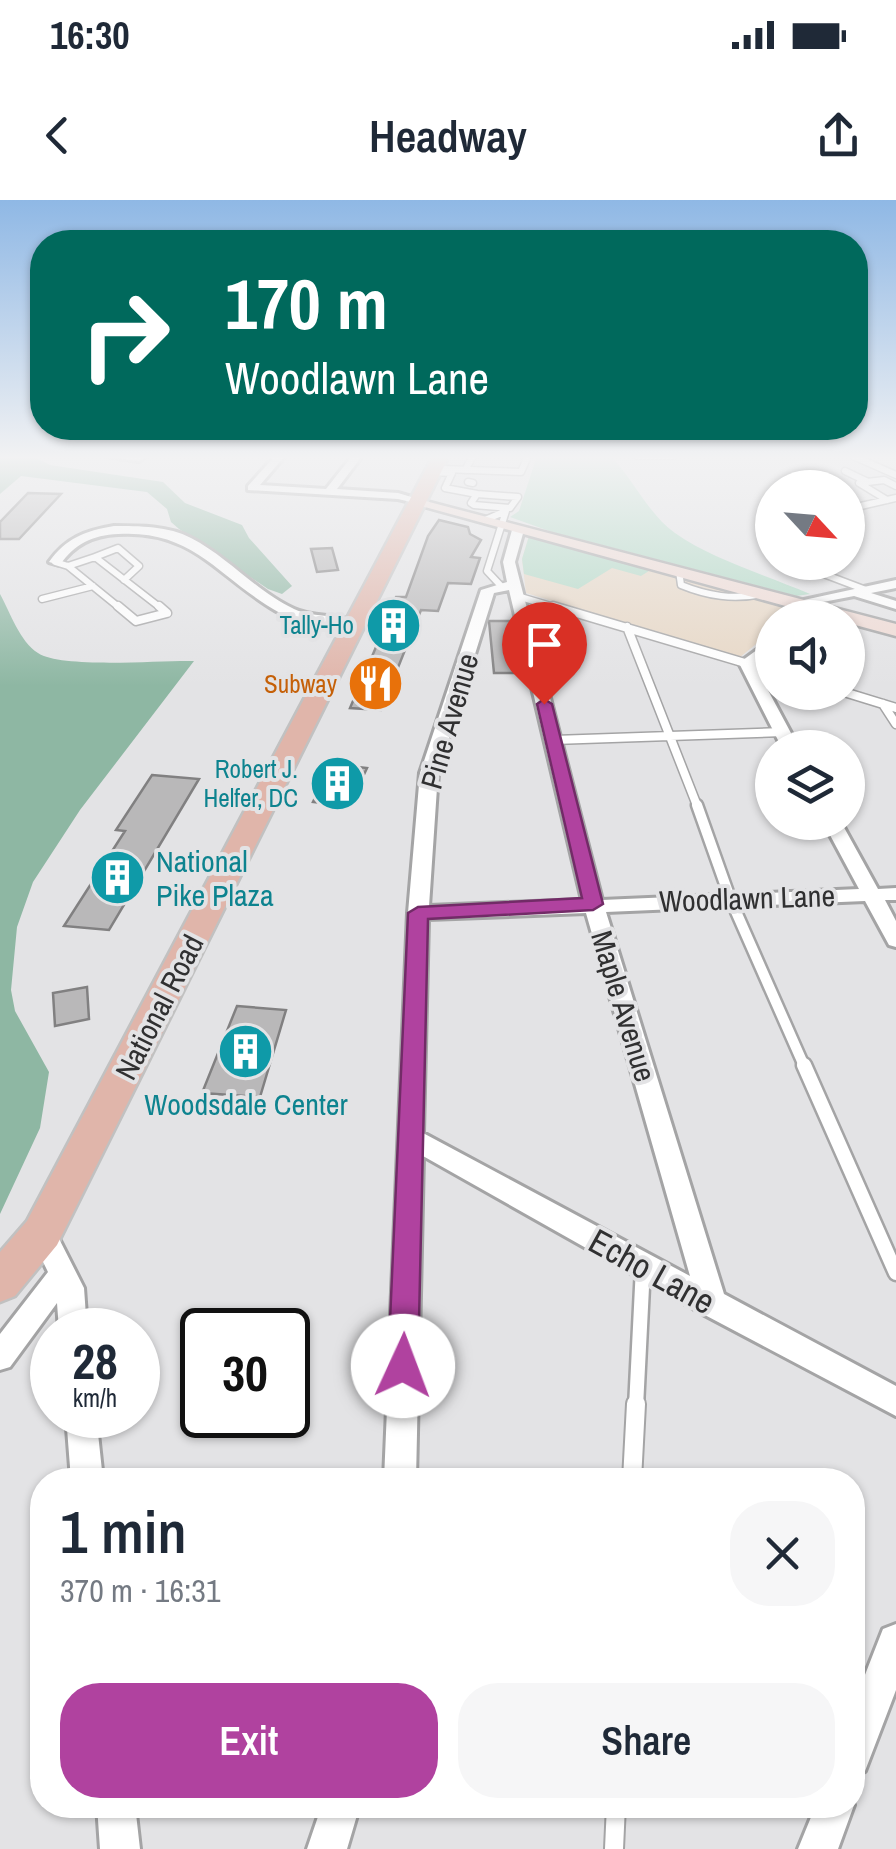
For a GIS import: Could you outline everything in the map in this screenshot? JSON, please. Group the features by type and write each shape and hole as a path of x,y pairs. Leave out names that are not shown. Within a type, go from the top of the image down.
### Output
{"main road":[{"name":"National Road","path":"0,1283 42,1233 403,533"},
{"path":"570,533 779,600"},
{"path":"865,623 896,630"}],"street":[{"path":"61,564 61,550 92,535 115,533"},
{"path":"170,533 186,540 284,610 305,620 355,625"},
{"name":"Maple Avenue","path":"507,533 510,589 554,740 593,904 713,1305"},
{"path":"835,600 896,584"},
{"name":"Pine Avenue","path":"400,1468 418,913 429,774 488,590 510,589"},
{"path":"860,591 896,605"},
{"path":"755,656 746,663 782,730"},
{"path":"842,840 896,940"},
{"name":"Woodlawn Lane","path":"418,913 896,894"},
{"name":"Echo Lane","path":"409,1136 642,1267 896,1402"},
{"path":"42,1233 70,1288 71,1308"},
{"path":"0,1357 62,1274"},
{"path":"83,1438 86,1468"},
{"path":"865,1724 896,1642"},
{"path":"117,1818 120,1849"},
{"path":"327,1849 337,1818"},
{"path":"818,1849 830,1818"}],"lane":[{"path":"497,533 487,571 510,589 755,666"},
{"path":"61,564 118,548 139,566 124,580"},
{"path":"61,564 136,621 167,614 95,557"},
{"path":"834,580 860,591"},
{"path":"42,599 92,586"},
{"path":"627,627 672,735 730,898 896,1273"},
{"path":"865,698 896,708"},
{"path":"883,704 896,724"},
{"path":"554,740 755,733"},
{"path":"633,1468 642,1267"},
{"path":"614,1849 615,1818"}],"shaded area":[{"path":"529,536 763,600 755,600 755,645 739,658 526,593 522,559"}],"green space":[{"path":"185,533 246,533 292,586 282,594 268,589"},
{"path":"556,533 675,533 755,572 755,580 775,580 810,594 796,596"},
{"path":"529,536 652,569 641,576 612,568 578,589 524,574 522,559"},
{"path":"0,594 26,642 50,658 89,662 194,661 80,810 33,882 17,927 11,990 15,1011 49,1072 40,1128 0,1214"}],"building":[{"path":"0,533 25,533 19,539 0,539"},
{"path":"470,533 481,540 471,557 480,558 471,584 448,583 438,611 421,610 381,710 350,708 382,633 377,633 396,597 406,597 428,536"},
{"path":"332,548 338,570 317,572 311,549"},
{"path":"489,621 512,621 522,673 494,673"},
{"name":"Robert J. Helfer, DC","path":"331,764 367,768 349,806 313,802"},
{"name":"National Pike Plaza","path":"152,775 199,779 109,930 64,926 125,831 116,830"},
{"path":"87,987 89,1019 55,1026 53,993"},
{"name":"Woodsdale Center","path":"237,1006 286,1010 260,1097 202,1093"}],"place":[{"name":"Tally-Ho","path":"393,625"},
{"name":"Subway","path":"376,684"},
{"name":"Robert J. Helfer, DC","path":"337,783"},
{"name":"National Pike Plaza","path":"117,878"},
{"name":"Woodsdale Center","path":"246,1052"}],"route":[{"path":"403,1366 418,913 593,904 544,704"}]}
